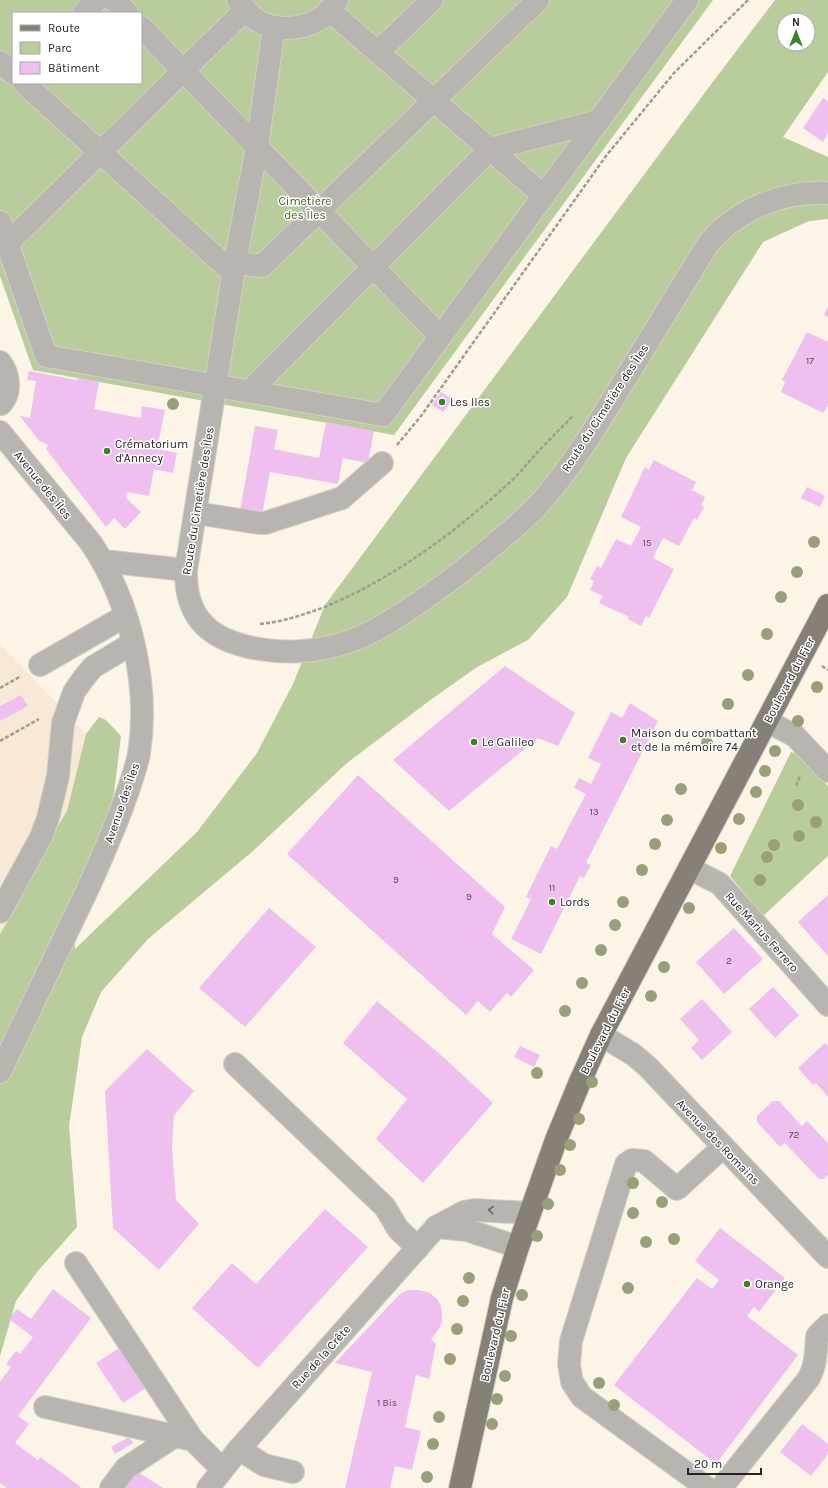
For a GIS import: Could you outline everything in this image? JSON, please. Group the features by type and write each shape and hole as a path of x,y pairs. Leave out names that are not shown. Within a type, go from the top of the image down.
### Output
{"main road":[{"name":"Boulevard du Fier","path":"460,1488 502,1298 530,1213 578,1084 601,1035 828,605"}],"street":[{"path":"85,12 97,0"},
{"path":"114,0 126,12"},
{"path":"378,52 432,0"},
{"path":"25,84 100,152 234,268 262,266 538,0"},
{"path":"0,222 46,356 214,394 250,391 383,415 599,121 683,2"},
{"path":"7,244 183,70 241,5 259,21 274,27 292,29 308,24 323,16 333,5 378,52 544,196"},
{"name":"Route du Cimetière des Îles","path":"274,27 257,147 234,268 186,570 188,598 193,611 200,622 210,631 221,639 233,644 280,652 329,648 353,641 376,630 421,602 464,570 505,536 546,496 580,452 704,251 716,235 731,222 765,203 784,197 828,193"},
{"path":"142,29 440,336"},
{"path":"0,62 12,72"},
{"path":"250,391 490,150 599,121"},
{"path":"0,362 4,366 8,390 6,399 1,404"},
{"name":"Avenue des Îles","path":"0,432 91,542 103,561 114,584 126,616 133,643 140,685 142,713 141,734 134,774 105,851 0,1072"},
{"path":"196,512 265,523 342,498 382,463"},
{"path":"103,561 186,570"},
{"path":"40,665 126,616"},
{"path":"0,912 7,888 41,837 48,818 58,776 63,723 70,701 83,679 93,667 133,643"},
{"path":"767,721 795,736 828,771"},
{"name":"Rue Marius Ferrero","path":"690,868 720,884 828,1005"},
{"name":"Avenue des Romains","path":"601,1035 641,1060 828,1257"},
{"path":"234,1064 385,1206 398,1229 418,1248"},
{"path":"707,1488 582,1397 572,1382 569,1365 571,1341 626,1164 632,1160 644,1161 677,1189 723,1147"},
{"name":"Rue de la Crête","path":"208,1488 239,1449 436,1227 464,1212 474,1210 530,1213"},
{"path":"436,1227 467,1230 518,1247"},
{"path":"76,1262 184,1438 222,1469"},
{"path":"721,1488 809,1378 814,1370 817,1336 828,1325"},
{"path":"45,1407 184,1438"},
{"path":"111,1488 126,1468 184,1438"},
{"path":"239,1449 264,1465 293,1472"}],"path":[{"path":"382,463 420,416 606,156 674,73 748,0"},
{"path":"254,624 273,623 294,618 349,597 377,582 412,560 475,512 509,483 575,414"},
{"path":"0,741 70,701"}],"shaded area":[{"path":"0,644 86,734 67,811 40,855 18,904 0,934"}],"green space":[{"name":"Cimetière des Îles","path":"0,0 713,0 394,435 33,370 0,276"},
{"path":"775,0 828,0 828,72 783,137 828,157 828,219 809,221 763,242 626,458 567,597 528,640 477,667 347,763 253,851 148,939 101,992 82,1037 69,1126 77,1227 37,1272 16,1301 0,1356 0,934 18,904 40,855 67,811 86,734 99,717 106,720 121,736 114,793 104,833 73,896 75,949 197,832 257,753 293,684 325,605"},
{"path":"791,752 797,754 828,786 828,856 763,916 730,876"}],"building":[{"path":"823,98 828,101 828,133 823,142 803,128"},
{"path":"828,306 828,317 824,315"},
{"path":"807,332 828,342 828,406 823,413 781,392 785,382 782,380"},
{"name":"Crématorium d'Annecy","path":"29,371 77,380 77,378 99,382 94,409 141,418 142,406 165,410 157,449 177,453 173,473 154,469 149,496 127,492 126,498 141,512 125,529 114,518 106,527 46,449 48,445 41,441 40,442 20,416 30,418 36,381 27,380"},
{"name":"Les Iles","path":"441,392 453,399 443,412 432,405"},
{"path":"326,422 374,431 368,463 343,458 338,484 270,472 262,515 240,511 255,426 278,430 274,449 319,458"},
{"path":"654,460 696,482 692,490 705,497 701,505 704,507 697,520 694,518 679,546 663,538 653,558 674,569 649,618 646,616 641,626 628,619 629,617 599,603 603,596 590,590 594,581 590,579 597,566 601,568 616,539 631,546 641,527 621,517 645,467 649,470"},
{"path":"807,487 825,496 820,507 801,498"},
{"name":"Le Galileo","path":"505,666 575,713 558,746 538,738 449,811 393,760"},
{"path":"21,695 28,706 0,721 0,706"},
{"path":"630,703 658,721 586,863 591,865 584,878 580,876 541,954 511,939 531,899 526,897 551,846 557,849 586,794 574,788 579,778 591,784 601,764 588,758 611,712 622,718"},
{"path":"358,775 505,907 492,934 534,970 511,997 507,993 490,1012 478,1001 466,1015 287,854"},
{"path":"828,895 828,956 798,922"},
{"path":"269,908 316,947 245,1027 199,988"},
{"path":"734,928 763,959 724,994 696,962"},
{"path":"773,987 799,1015 775,1038 749,1009"},
{"path":"702,999 732,1032 702,1060 691,1048 699,1040 680,1019"},
{"path":"377,1001 442,1056 493,1103 423,1183 376,1139 407,1099 343,1043"},
{"path":"825,1043 828,1046 828,1097 816,1083 813,1085 798,1068"},
{"path":"520,1046 540,1055 534,1067 514,1057"},
{"path":"147,1049 194,1091 174,1115 172,1148 176,1200 199,1224 159,1270 113,1228 105,1091"},
{"path":"773,1101 779,1101 802,1126 807,1121 828,1143 828,1175 824,1179 819,1179 785,1143 780,1147 757,1122 757,1116"},
{"path":"325,1209 368,1247 258,1368 192,1308 232,1263 256,1284"},
{"path":"720,1228 785,1278 759,1312 754,1307 747,1316 798,1355 716,1464 614,1385 697,1278 712,1289 719,1280 695,1261"},
{"path":"53,1289 91,1318 18,1416 29,1424 15,1443 38,1460 40,1457 81,1487 7,1488 0,1483 0,1382 11,1367 6,1364 16,1351 20,1354 33,1337 9,1319 17,1309 31,1319"},
{"path":"408,1290 419,1290 430,1293 437,1299 441,1306 442,1314 442,1322 439,1329 431,1339 436,1344 429,1379 416,1375 405,1427 421,1431 412,1470 395,1466 390,1488 345,1488 372,1372 335,1363 400,1294"},
{"path":"122,1346 148,1387 123,1403 96,1363"},
{"path":"802,1424 828,1444 828,1454 811,1476 780,1452"},
{"path":"129,1437 133,1443 115,1454 111,1447"},
{"path":"133,1469 163,1488 120,1488"}],"place":[{"name":"Les Iles","path":"442,402"},
{"name":"Crématorium d'Annecy","path":"107,451"},
{"name":"Maison du combattant et de la mémoire 74","path":"623,740"},
{"name":"Le Galileo","path":"474,742"},
{"name":"Lords","path":"552,902"},
{"name":"Orange","path":"747,1284"}]}
